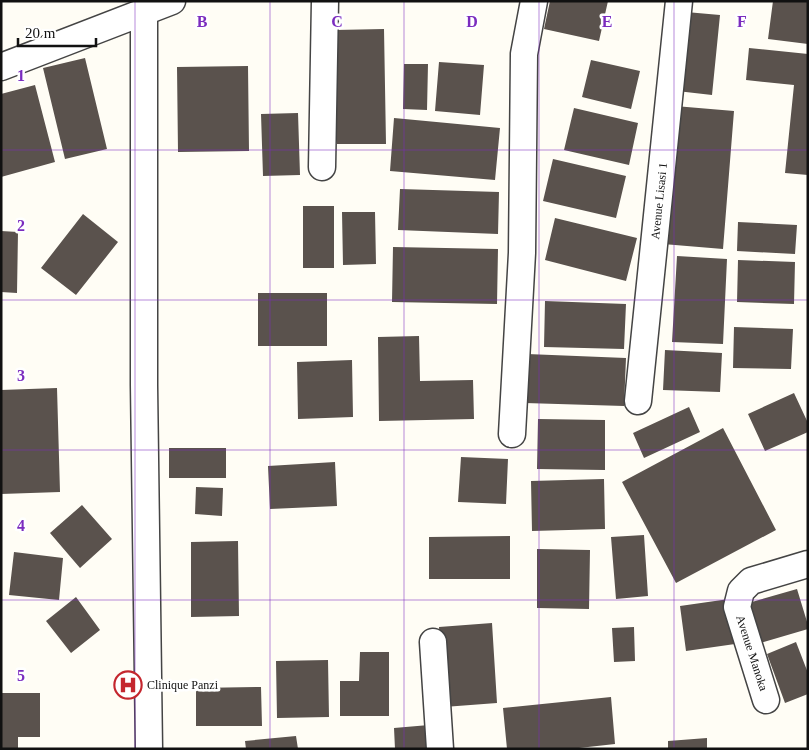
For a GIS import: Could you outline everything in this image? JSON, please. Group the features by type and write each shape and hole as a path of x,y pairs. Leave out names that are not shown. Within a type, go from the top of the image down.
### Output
{"street":[{"path":"1,66 172,1"},
{"path":"322,167 325,1"},
{"path":"512,434 522,253 524,54 534,1"},
{"name":"Avenue Lisasi 1","path":"638,401 680,1"},
{"path":"144,13 144,385 150,749"},
{"name":"Avenue Manoka","path":"766,700 737,607 741,591 751,580 808,564"},
{"path":"433,642 440,749"}],"building":[{"path":"550,1 608,1 599,41 544,29"},
{"path":"773,1 808,1 808,44 768,39"},
{"path":"686,12 720,15 712,95 677,91"},
{"path":"384,29 386,144 337,144 335,30"},
{"path":"749,48 808,54 808,175 785,173 794,85 746,80"},
{"path":"85,58 107,149 65,159 43,68"},
{"path":"591,60 640,71 631,109 582,97"},
{"path":"439,62 484,65 480,115 435,111"},
{"path":"404,64 428,64 427,110 403,109"},
{"path":"248,66 249,151 178,152 177,67"},
{"path":"35,85 55,162 1,177 1,94"},
{"path":"675,106 734,111 723,249 663,244"},
{"path":"574,108 638,123 629,165 564,150"},
{"path":"298,113 300,175 263,176 261,114"},
{"path":"394,118 500,128 495,180 390,171"},
{"path":"553,159 626,176 616,218 543,201"},
{"path":"400,189 499,192 498,234 398,230"},
{"path":"303,206 334,206 334,268 303,268"},
{"path":"342,212 375,212 376,264 343,265"},
{"path":"83,214 118,242 76,295 41,268"},
{"path":"555,218 637,238 626,281 545,260"},
{"path":"738,222 797,225 795,254 737,251"},
{"path":"1,231 18,232 17,293 1,292"},
{"path":"393,247 498,249 497,304 392,302"},
{"path":"677,256 727,259 723,344 672,342"},
{"path":"738,260 795,262 794,304 737,302"},
{"path":"258,293 327,293 327,346 258,346"},
{"path":"545,301 626,304 624,349 544,347"},
{"path":"734,327 793,329 791,369 733,368"},
{"path":"419,336 420,381 473,380 474,419 379,421 378,337"},
{"path":"665,350 722,353 720,392 663,390"},
{"path":"527,354 626,358 624,406 525,403"},
{"path":"352,360 353,417 298,419 297,362"},
{"path":"57,388 60,492 1,494 1,390"},
{"path":"794,393 808,423 808,432 765,451 748,414"},
{"path":"689,407 700,432 644,458 633,433"},
{"path":"538,419 605,420 605,470 537,469"},
{"path":"723,428 776,530 676,583 622,482"},
{"path":"169,448 226,448 226,478 169,478"},
{"path":"461,457 508,459 506,504 458,502"},
{"path":"335,462 337,506 270,509 268,466"},
{"path":"604,479 605,529 532,531 531,481"},
{"path":"196,487 223,488 222,516 195,514"},
{"path":"82,505 112,539 80,568 50,533"},
{"path":"644,535 648,596 616,599 611,537"},
{"path":"510,536 510,579 429,579 429,537"},
{"path":"238,541 239,616 191,617 191,542"},
{"path":"537,549 590,550 589,609 537,608"},
{"path":"14,552 63,558 59,600 9,595"},
{"path":"797,589 808,629 757,644 745,604"},
{"path":"76,597 100,630 71,653 46,621"},
{"path":"729,599 735,644 686,651 680,606"},
{"path":"492,623 497,703 444,707 439,627"},
{"path":"634,627 635,661 614,662 612,628"},
{"path":"796,642 808,673 808,694 785,703 767,654"},
{"path":"360,652 389,652 389,716 340,716 340,681 359,681"},
{"path":"328,660 329,717 277,718 276,661"},
{"path":"261,687 262,726 196,726 196,688"},
{"path":"1,693 40,693 40,737 18,737 18,749 1,749"},
{"path":"611,697 615,744 570,749 507,749 503,708"},
{"path":"429,725 431,749 395,749 394,728"},
{"path":"296,736 298,749 246,749 245,741"},
{"path":"707,738 707,749 668,749 668,741"}],"place":[{"name":"Clinique Panzi","path":"128,685"}]}
